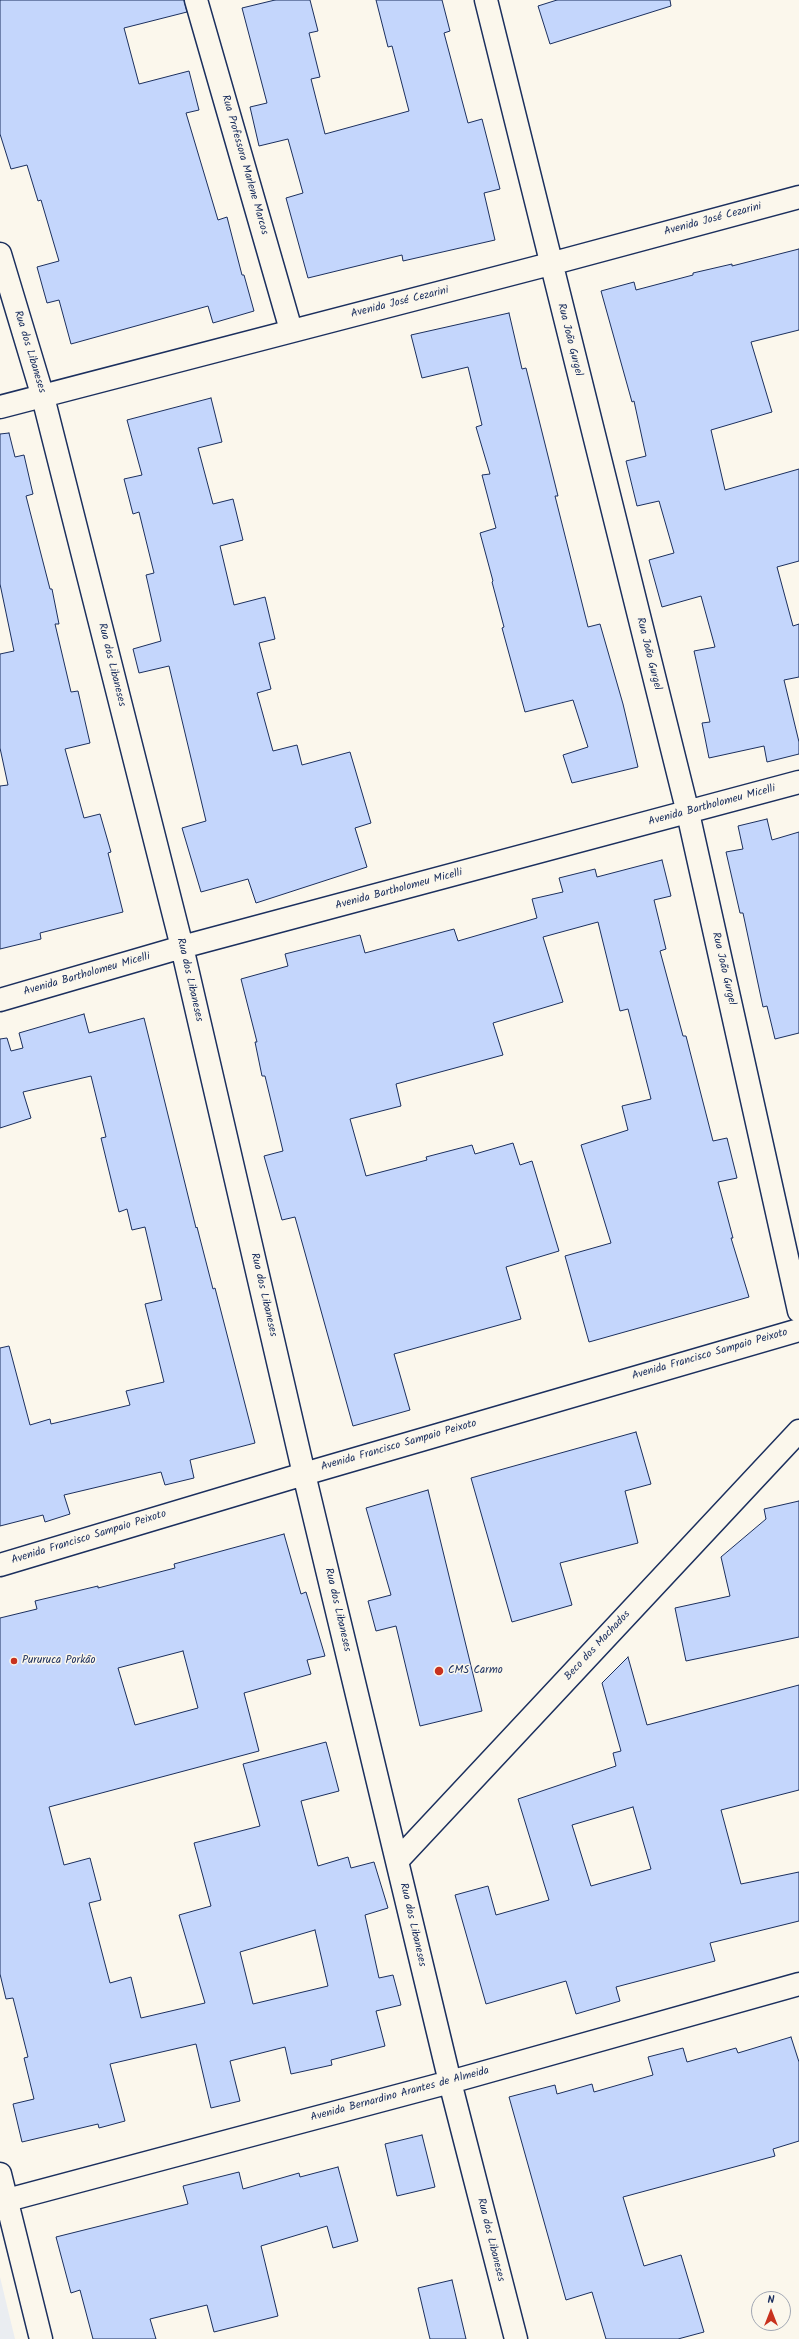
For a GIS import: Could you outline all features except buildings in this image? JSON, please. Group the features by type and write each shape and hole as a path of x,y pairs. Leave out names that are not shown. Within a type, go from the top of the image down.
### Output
{"street":[{"name":"Rua Professora Marlene Marcos","path":"196,0 291,330"},
{"name":"Rua João Gurgel","path":"486,0 550,264 688,813 799,1311"},
{"name":"Avenida José Cezarini","path":"0,407 43,397 291,330 550,264 799,197"},
{"name":"Rua dos Libaneses","path":"0,254 43,397 182,948 304,1474 450,2082 516,2339"},
{"name":"Avenida Bartholomeu Micelli","path":"0,1000 182,948 799,782"},
{"name":"Avenida Francisco Sampaio Peixoto","path":"0,1565 304,1474 799,1330"},
{"name":"Beco dos Machados","path":"397,1861 799,1431"},
{"name":"Avenida Bernardino Arantes de Almeida","path":"3,2201 450,2082 799,1984"},
{"path":"0,2174 3,2201 41,2339"}],"shaded area":[{"path":"0,2277 15,2339 0,2339"}],"place":[{"name":"Pururuca Porkão","path":"14,1661"},
{"name":"CMS Carmo","path":"439,1671"}]}
